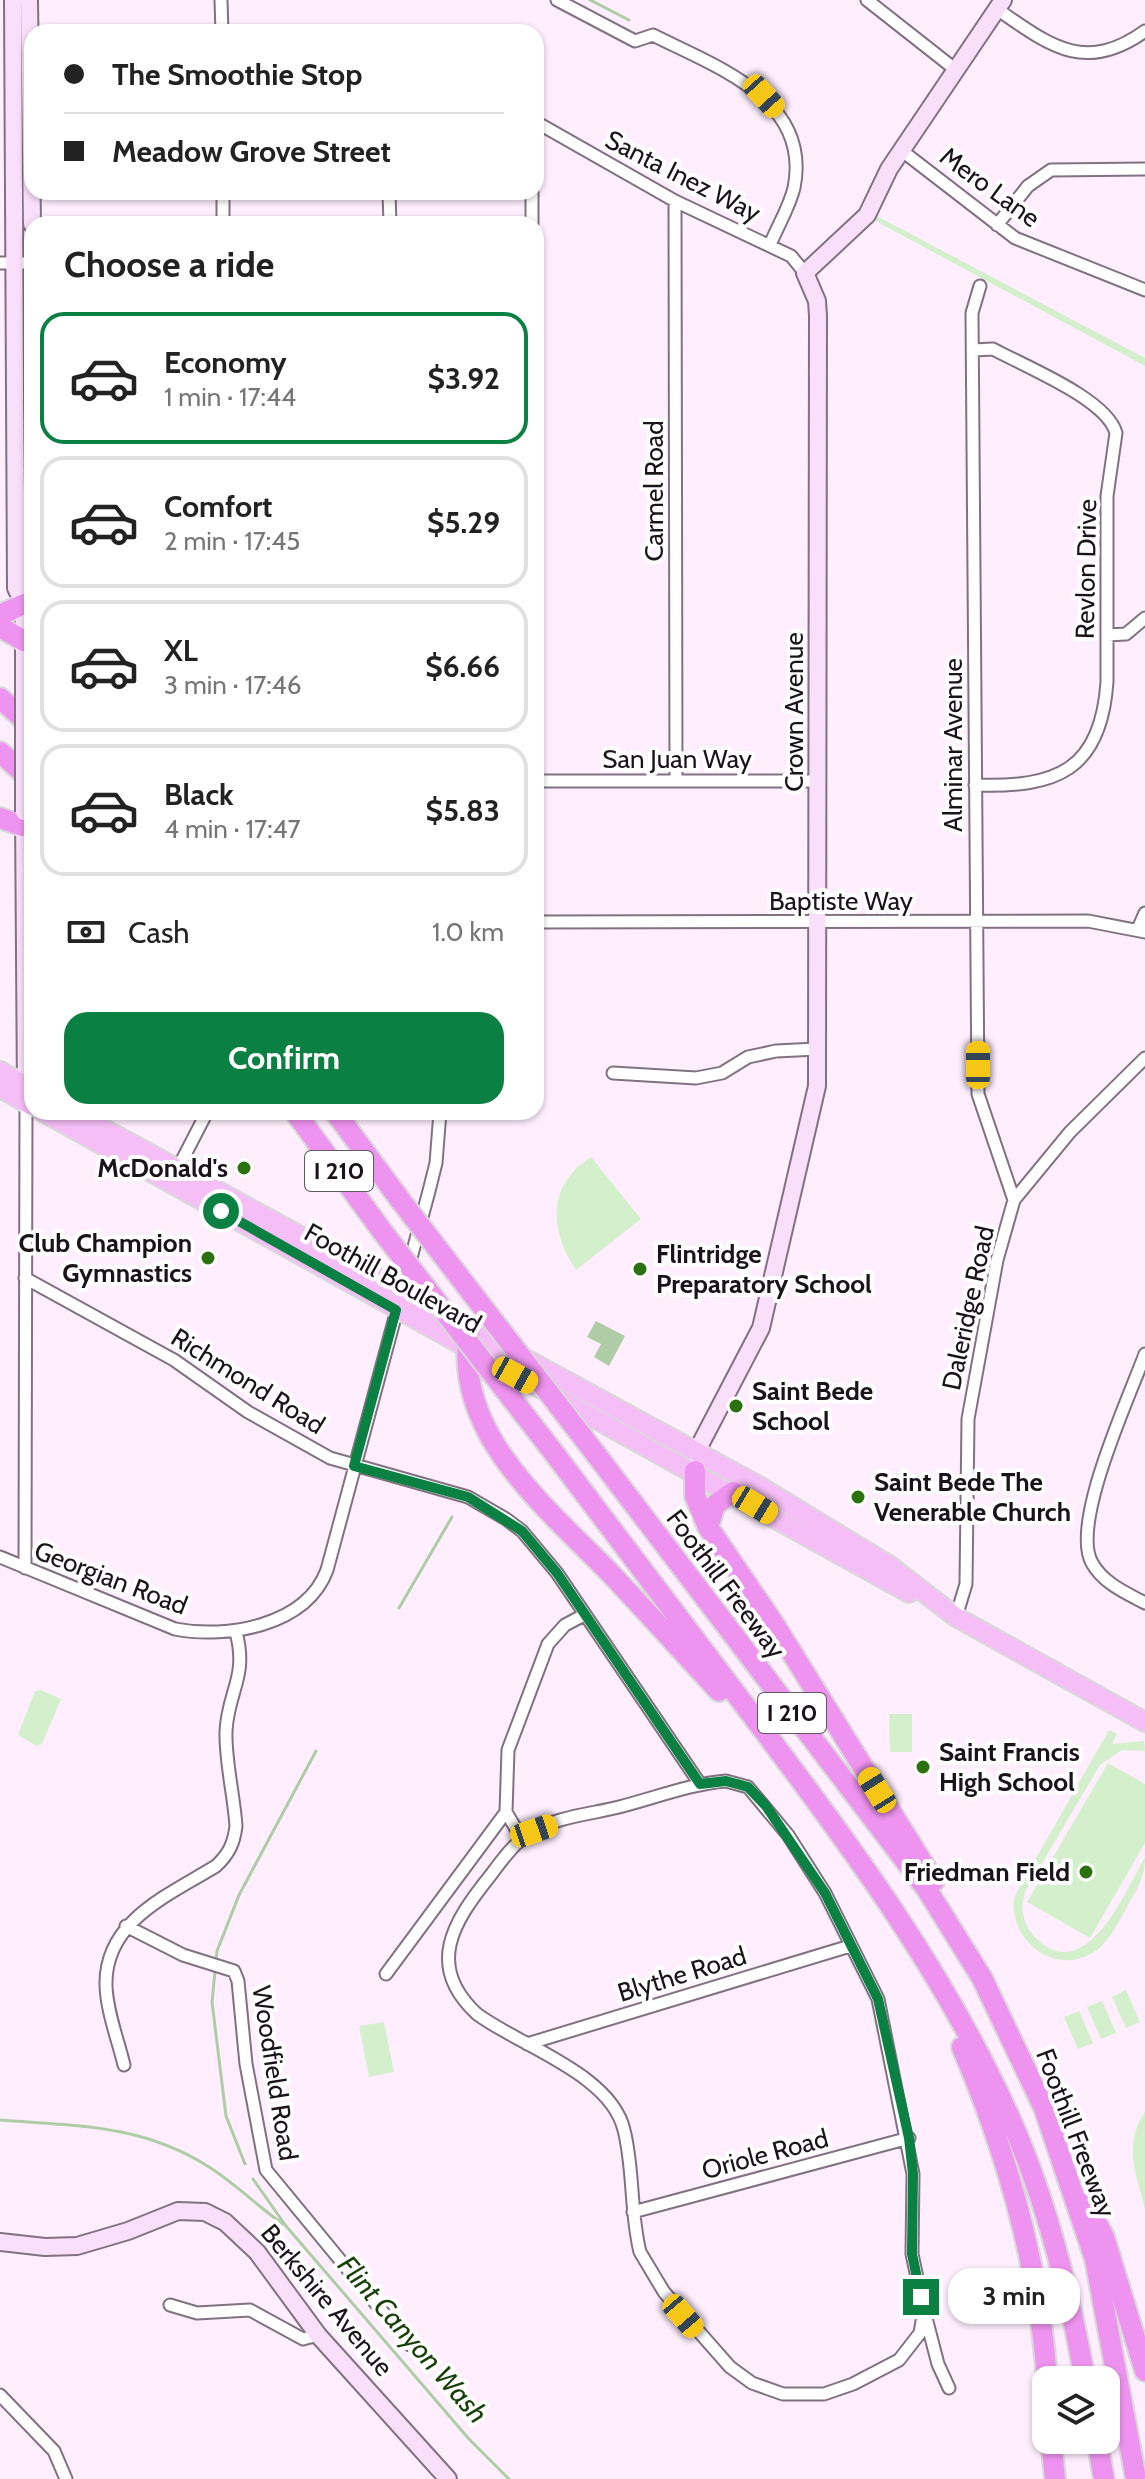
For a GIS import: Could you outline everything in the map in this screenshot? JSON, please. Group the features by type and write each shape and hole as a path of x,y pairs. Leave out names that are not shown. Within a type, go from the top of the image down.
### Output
{"highway":[{"path":"0,615 24,604"},
{"path":"0,627 24,641"},
{"path":"0,698 24,720"},
{"path":"0,752 24,774"},
{"path":"0,818 24,819"},
{"name":"I 210","path":"301,1120 800,1779 925,1958 990,2075 1029,2167 1067,2291 1082,2366"},
{"name":"Foothill Freeway","path":"341,1120 918,1878 982,1978 1024,2063 1061,2154 1095,2259 1108,2314 1136,2479"},
{"path":"468,1338 467,1380 495,1445 512,1470 800,1779"},
{"path":"697,1462 695,1496 708,1527 928,1870 982,1978"},
{"path":"708,1527 715,1505 733,1492"},
{"path":"925,1958 980,2091 1013,2191 1037,2296 1045,2366"},
{"path":"1061,2154 1104,2237 1145,2371"},
{"path":"1052,2454 1055,2479"},
{"path":"1100,2454 1104,2479"}],"main road":[{"path":"0,1071 24,1091"},
{"path":"0,1088 24,1094"},
{"name":"Foothill Boulevard","path":"60,1120 174,1175"},
{"name":"Foothill Boulevard","path":"86,1120 174,1175 398,1302 890,1566 919,1587 930,1600"},
{"name":"Foothill Boulevard","path":"697,1462 733,1492 883,1579 930,1600 1145,1722"}],"street":[{"path":"13,0 16,588 24,604 24,819"},
{"path":"29,0 29,24"},
{"path":"221,0 222,24"},
{"path":"557,0 635,41 653,35 752,86 778,111 791,138 796,164 789,205 770,245"},
{"path":"867,0 956,70"},
{"path":"805,273 867,215 901,150 1000,5 1037,38 1072,52 1105,52 1145,31"},
{"name":"Santa Inez Way","path":"544,127 675,201 791,256 805,273"},
{"name":"Mero Lane","path":"901,150 997,225 1032,246 1145,290"},
{"path":"997,225 1028,186 1051,170 1145,169"},
{"name":"Carmel Road","path":"675,201 676,780"},
{"name":"Crown Avenue","path":"697,1462 761,1328 817,1086 818,316 817,301 805,273"},
{"name":"Alminar Avenue","path":"980,286 972,313 978,1094 1014,1200"},
{"name":"Revlon Drive","path":"974,350 993,349 1097,406 1114,425 1116,442 1107,496 1105,709 1097,737 1085,755 1061,774 1046,780 975,785"},
{"path":"1107,635 1126,634 1145,618"},
{"name":"San Juan Way","path":"544,781 818,781"},
{"path":"1141,930 1145,913"},
{"name":"Baptiste Way","path":"544,922 1088,921 1141,930"},
{"path":"613,1073 696,1078 722,1073 748,1057 776,1051 817,1049"},
{"name":"Daleridge Road","path":"956,1617 966,1584 968,1419 997,1260 1014,1200 1070,1132 1145,1058"},
{"path":"25,1568 28,1120"},
{"path":"174,1175 203,1120"},
{"name":"Georgian Road","path":"0,1557 175,1629 236,1632 302,1607 314,1596 327,1570 436,1163 439,1120"},
{"name":"Richmond Road","path":"25,1278 174,1360 248,1412 330,1458 485,1505 522,1531 540,1550 700,1784"},
{"path":"1145,1354 1090,1506 1085,1538 1093,1565 1112,1584 1145,1603"},
{"path":"522,1839 506,1812 508,1750 548,1644 565,1625 584,1615"},
{"path":"124,2065 106,1987 112,1950 126,1926 145,1910 216,1866 226,1857 234,1840 236,1826 226,1736 241,1671 242,1655 236,1632"},
{"path":"924,2310 920,2333 909,2352 853,2384 810,2396 764,2388 730,2367 664,2292 640,2252 625,2133 614,2105 585,2079 492,2025 462,2000 454,1986 448,1960 454,1926 522,1839 561,1821 700,1784 738,1783 756,1795 810,1867 878,1999 909,2138 913,2174 912,2254 938,2364 949,2388"},
{"path":"386,1974 506,1812"},
{"name":"Woodfield Road","path":"126,1926 183,1955 231,1968 238,1981 246,2064 266,2170 410,2345"},
{"name":"Blythe Road","path":"527,2044 850,1946"},
{"name":"Oriole Road","path":"633,2212 909,2138"},
{"name":"Berkshire Avenue","path":"0,2242 45,2247 77,2246 128,2231 163,2215 192,2209 225,2222 247,2242 318,2335 448,2479"},
{"path":"170,2305 197,2313 250,2310 303,2339 318,2335"},
{"path":"0,2395 54,2451 66,2479"}],"shaded area":[{"path":"873,214 1145,358 1145,366 870,218"},
{"path":"591,1157 641,1219 576,1270 561,1240 557,1210 566,1181 576,1168"},
{"path":"596,1321 625,1336 609,1366 594,1357 601,1344 587,1337"},
{"path":"41,1690 61,1699 42,1744 37,1746 18,1735 35,1691"},
{"path":"889,1714 912,1714 912,1752 890,1752"},
{"path":"1109,1730 1117,1734 1112,1744 1144,1741 1145,1751 1122,1750 1100,1765 1025,1892 1025,1923 1036,1938 1054,1950 1071,1951 1087,1943 1102,1929 1145,1857 1143,1871 1120,1920 1102,1946 1082,1958 1052,1958 1027,1941 1014,1913 1014,1897"},
{"name":"Friedman Field","path":"1108,1763 1145,1784 1145,1843 1090,1938 1027,1902"},
{"path":"1126,1990 1140,2022 1126,2028 1112,1997"},
{"path":"1102,2001 1116,2033 1101,2039 1087,2007"},
{"path":"1079,2011 1093,2043 1078,2049 1064,2017"},
{"path":"384,2022 394,2072 369,2077 359,2026"},
{"path":"1145,2112 1145,2209 1135,2172 1133,2148 1138,2124"}],"waterway":[{"path":"590,0 629,20"},
{"path":"399,1608 452,1517"},
{"path":"245,2164 226,2116 212,2002 217,1951 239,1895 316,1751"},
{"path":"0,2120 82,2126 159,2142 209,2167 283,2224"},
{"name":"Flint Canyon Wash","path":"253,2179 286,2226 469,2439 509,2479"}],"place":[{"name":"McDonald's","path":"244,1168"},
{"name":"Club Champion Gymnastics","path":"208,1258"},
{"name":"Flintridge Preparatory School","path":"640,1269"},
{"name":"Saint Bede School","path":"736,1406"},
{"name":"Saint Bede The Venerable Church","path":"858,1497"},
{"name":"Saint Francis High School","path":"923,1767"},
{"name":"Friedman Field","path":"1086,1872"}],"route":[{"path":"221,1211 396,1310 354,1466 468,1497 522,1531 557,1573 700,1784 726,1781 748,1787 766,1806 810,1867 878,1999 909,2138 913,2174 912,2254 921,2297"}]}
